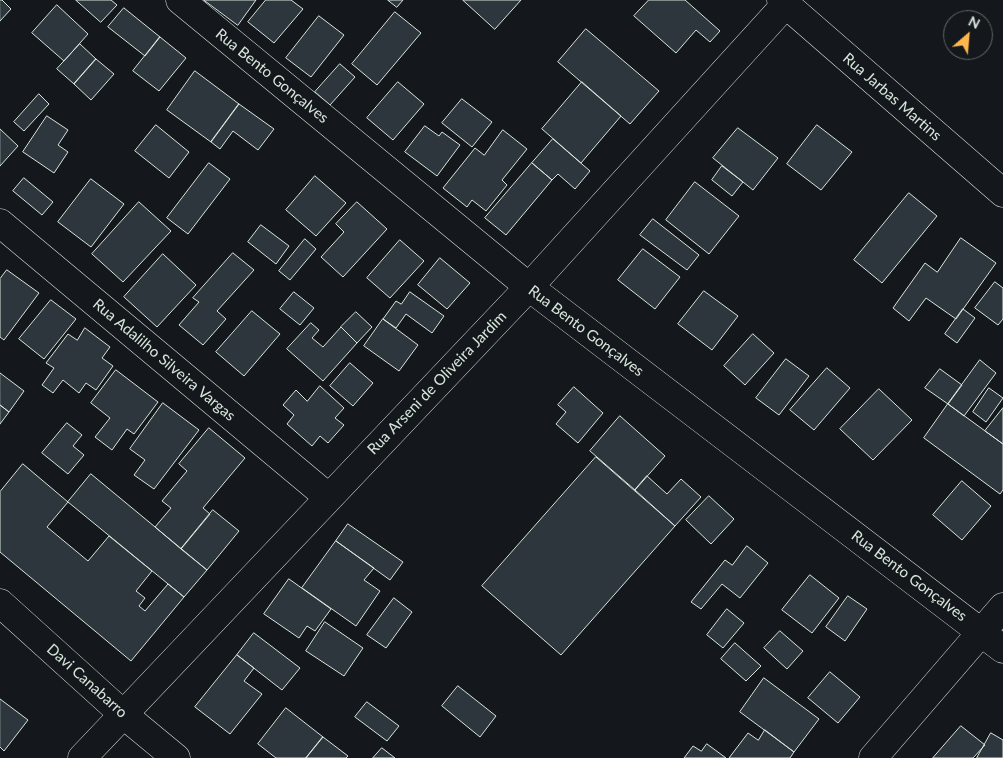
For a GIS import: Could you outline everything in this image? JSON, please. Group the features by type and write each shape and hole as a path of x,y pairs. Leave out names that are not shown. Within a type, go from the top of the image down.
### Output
{"street":[{"name":"Rua Bento Gonçalves","path":"180,0 529,287 981,631 1003,650"},
{"name":"Rua Arseni de Oliveira Jardim","path":"82,758 529,287 783,2"},
{"name":"Rua Jarbas Martins","path":"783,2 1003,193"},
{"name":"Rua Adalilho Silveira Vargas","path":"0,223 328,497"},
{"name":"Davi Canabarro","path":"0,603 124,715 176,758"},
{"path":"873,758 1003,607"}],"building":[{"path":"0,0 11,9 0,21"},
{"path":"76,0 111,0 117,5 101,22"},
{"path":"204,0 256,0 238,25"},
{"path":"266,0 291,0 303,9 274,43 248,22"},
{"path":"388,0 403,0 397,7"},
{"path":"463,0 521,0 495,29"},
{"path":"649,0 685,0 720,31 710,42 696,30 676,53 634,16"},
{"path":"57,5 88,34 64,61 32,33"},
{"path":"124,8 160,37 145,56 108,27"},
{"path":"395,12 421,33 377,85 352,64"},
{"path":"319,16 344,35 311,77 286,58"},
{"path":"586,29 659,91 630,124 558,62"},
{"path":"160,37 186,58 159,91 133,71"},
{"path":"80,44 96,59 74,84 57,69"},
{"path":"96,59 114,74 91,100 74,84"},
{"path":"340,64 355,77 330,105 315,92"},
{"path":"195,71 239,104 211,142 167,110"},
{"path":"398,82 424,104 393,140 367,118"},
{"path":"582,82 621,116 581,163 542,129"},
{"path":"39,94 49,104 24,131 14,122"},
{"path":"462,99 492,122 472,147 442,123"},
{"path":"239,104 274,129 258,150 233,131 220,149 211,142"},
{"path":"47,116 68,130 58,145 68,152 54,173 23,152"},
{"path":"156,125 189,152 169,178 135,151"},
{"path":"817,125 852,152 821,190 787,164"},
{"path":"425,126 439,136 442,132 460,145 437,176 405,152"},
{"path":"738,128 778,158 753,190 713,158"},
{"path":"0,129 18,146 0,166"},
{"path":"503,130 527,149 502,180 507,185 486,211 472,200 467,207 443,188 475,148 484,155"},
{"path":"553,139 590,171 575,189 558,174 552,180 532,163"},
{"path":"209,163 230,179 188,234 167,218"},
{"path":"532,163 552,180 506,235 485,218"},
{"path":"722,166 743,182 732,196 712,180"},
{"path":"315,176 346,203 316,236 286,210"},
{"path":"24,178 53,202 42,215 13,191"},
{"path":"91,179 124,204 91,247 58,222"},
{"path":"695,182 739,216 709,254 666,220"},
{"path":"909,193 937,216 882,283 854,260"},
{"path":"139,202 171,231 123,282 92,254"},
{"path":"357,202 387,229 343,277 321,257 344,232 336,224"},
{"path":"653,219 699,255 687,270 640,235"},
{"path":"261,225 289,246 276,264 248,242"},
{"path":"961,238 996,263 956,319 926,298 909,321 893,308 925,263 937,272"},
{"path":"305,239 316,249 290,280 279,271"},
{"path":"400,240 424,261 390,298 367,278"},
{"path":"643,249 680,277 655,309 618,280"},
{"path":"233,253 254,270 217,311 226,319 203,345 179,325 199,302 193,298"},
{"path":"163,254 196,285 157,327 124,297"},
{"path":"440,258 470,283 447,309 418,285"},
{"path":"7,270 39,293 4,340 0,337 0,279"},
{"path":"995,282 1003,288 1003,319 998,325 975,308"},
{"path":"704,291 738,316 712,350 678,324"},
{"path":"294,292 314,308 300,325 280,309"},
{"path":"410,292 444,316 432,333 406,314 396,328 383,319 396,301 401,304"},
{"path":"51,300 76,319 44,359 19,339"},
{"path":"963,309 975,318 957,343 945,334"},
{"path":"252,311 280,334 244,376 216,352"},
{"path":"356,312 372,327 357,343 341,327"},
{"path":"383,319 418,345 399,371 364,346"},
{"path":"311,323 319,330 312,338 323,347 341,327 357,343 323,381 287,349"},
{"path":"85,328 110,347 102,358 113,366 96,390 86,383 79,393 63,380 53,393 42,385 54,368 46,363 68,334 77,340"},
{"path":"753,334 774,353 745,385 724,366"},
{"path":"786,359 809,376 779,415 756,398"},
{"path":"980,360 996,373 964,416 948,404"},
{"path":"350,363 373,383 353,406 330,386"},
{"path":"827,368 850,388 814,430 790,410"},
{"path":"940,369 962,385 948,404 925,388"},
{"path":"116,370 158,402 134,434 127,429 112,450 95,437 110,418 91,403"},
{"path":"0,373 24,391 9,412 0,405"},
{"path":"320,386 344,408 335,418 344,425 328,443 320,436 312,446 287,424 294,415 283,405 296,390 307,401"},
{"path":"574,387 603,413 578,443 556,424 566,412 558,405"},
{"path":"989,388 1003,398 986,422 973,412"},
{"path":"879,389 912,420 873,460 840,429"},
{"path":"163,403 199,430 154,489 134,475 145,460 130,449"},
{"path":"948,404 1003,444 1003,490 1000,494 924,438"},
{"path":"0,405 9,412 0,424"},
{"path":"1003,408 1003,444 985,431"},
{"path":"620,416 665,456 635,490 590,451"},
{"path":"67,423 82,435 73,446 84,455 68,474 42,453"},
{"path":"209,428 245,458 203,508 210,514 181,549 155,527 171,508 162,501 187,471 179,464"},
{"path":"596,457 675,526 561,655 482,586"},
{"path":"23,464 68,502 47,527 88,561 109,536 152,571 136,591 145,598 139,606 145,611 168,584 184,597 131,661 0,552 0,492"},
{"path":"91,474 207,570 184,597 68,502"},
{"path":"647,476 667,494 681,479 701,497 675,526 635,490"},
{"path":"962,481 991,506 962,540 933,515"},
{"path":"709,496 734,519 711,544 686,520"},
{"path":"213,510 239,531 207,570 181,549"},
{"path":"348,524 403,562 390,580 336,541"},
{"path":"336,541 374,568 364,580 380,591 356,626 302,588"},
{"path":"747,546 768,563 740,598 722,584 701,609 691,602 725,560 732,565"},
{"path":"810,575 839,598 812,633 782,610"},
{"path":"289,579 331,609 315,631 307,626 299,638 264,614"},
{"path":"848,596 867,609 845,641 826,627"},
{"path":"394,598 412,612 386,648 367,635"},
{"path":"727,609 744,623 723,648 707,635"},
{"path":"325,622 363,648 344,676 306,651"},
{"path":"780,631 803,651 787,669 764,648"},
{"path":"254,633 300,668 282,690 237,655"},
{"path":"735,643 761,666 746,681 721,659"},
{"path":"237,655 254,668 244,681 262,694 230,734 195,707"},
{"path":"830,672 860,697 838,723 808,698"},
{"path":"764,678 819,719 794,752 740,712"},
{"path":"458,686 496,716 480,737 442,706"},
{"path":"0,699 28,720 4,751 0,747"},
{"path":"367,702 399,726 387,741 355,717"},
{"path":"286,708 323,737 306,758 276,758 258,744"},
{"path":"961,726 985,745 973,758 933,758"},
{"path":"765,730 794,752 790,758 729,758 748,733 758,740"},
{"path":"991,733 1003,740 1003,758 977,758"},
{"path":"323,737 348,756 346,758 306,758"},
{"path":"707,744 726,758 684,758 693,746 701,751"},
{"path":"382,748 395,758 373,758"}]}
